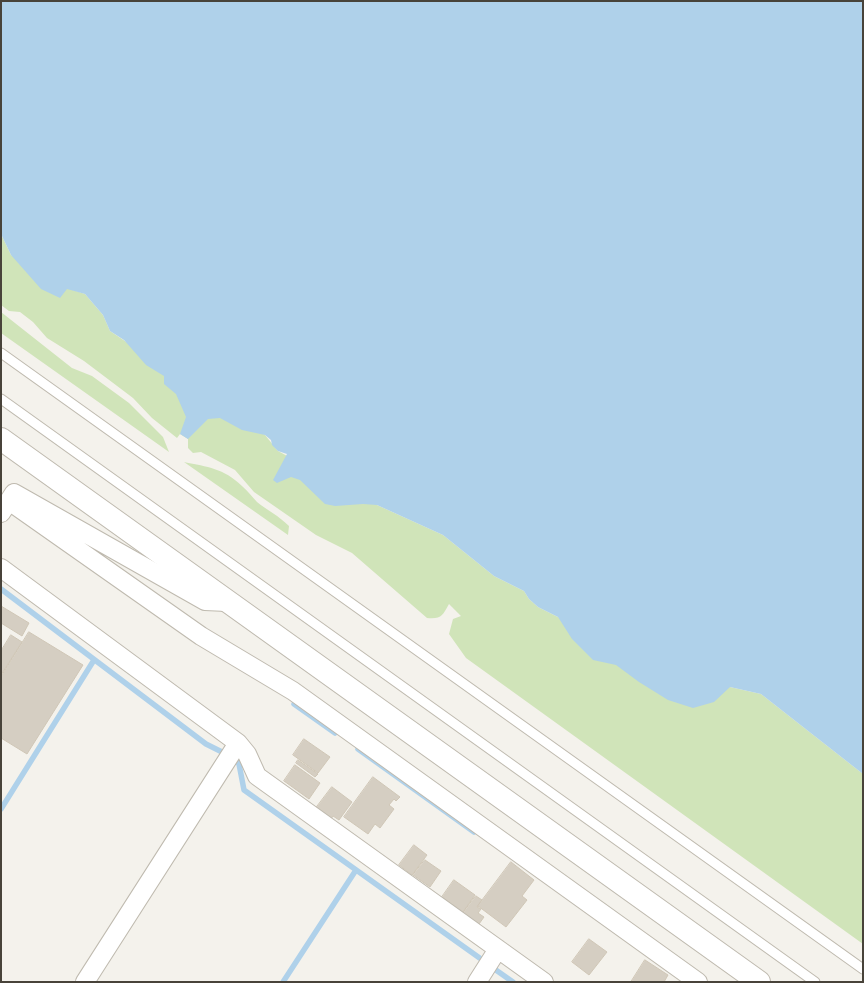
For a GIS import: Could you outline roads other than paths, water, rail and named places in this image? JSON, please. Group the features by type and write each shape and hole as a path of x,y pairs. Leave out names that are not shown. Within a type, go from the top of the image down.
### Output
{"street":[{"path":"1,439 759,982"},
{"path":"6,497 205,601 227,602"},
{"path":"6,497 201,636 293,691 698,982"},
{"path":"1,568 238,743 247,754 257,776 544,982"},
{"path":"85,982 238,743"},
{"path":"477,982 498,949"}],"lane":[{"path":"1,353 863,969"},
{"path":"1,399 815,982"}],"water":[{"path":"1,1 863,1 863,774 761,694 730,687 714,702 693,708 668,700 639,682 616,665 593,660 572,639 558,617 538,607 529,599 524,591 494,576 443,535 377,505 363,504 335,506 325,504 300,480 291,477 277,483 273,480 287,454 278,451 272,445 271,440 265,435 242,430 220,418 208,419 188,439 180,434 186,417 176,394 164,384 164,376 146,365 124,340 110,331 103,315 85,294 67,289 60,298 41,289 11,255 1,234"}],"waterway":[{"path":"1,589 206,744 224,753"},
{"path":"1,809 94,660"},
{"path":"294,704 335,733"},
{"path":"358,749 474,832"},
{"path":"234,758 239,764 244,790 481,959"},
{"path":"283,982 356,870"},
{"path":"493,968 513,982"}]}
